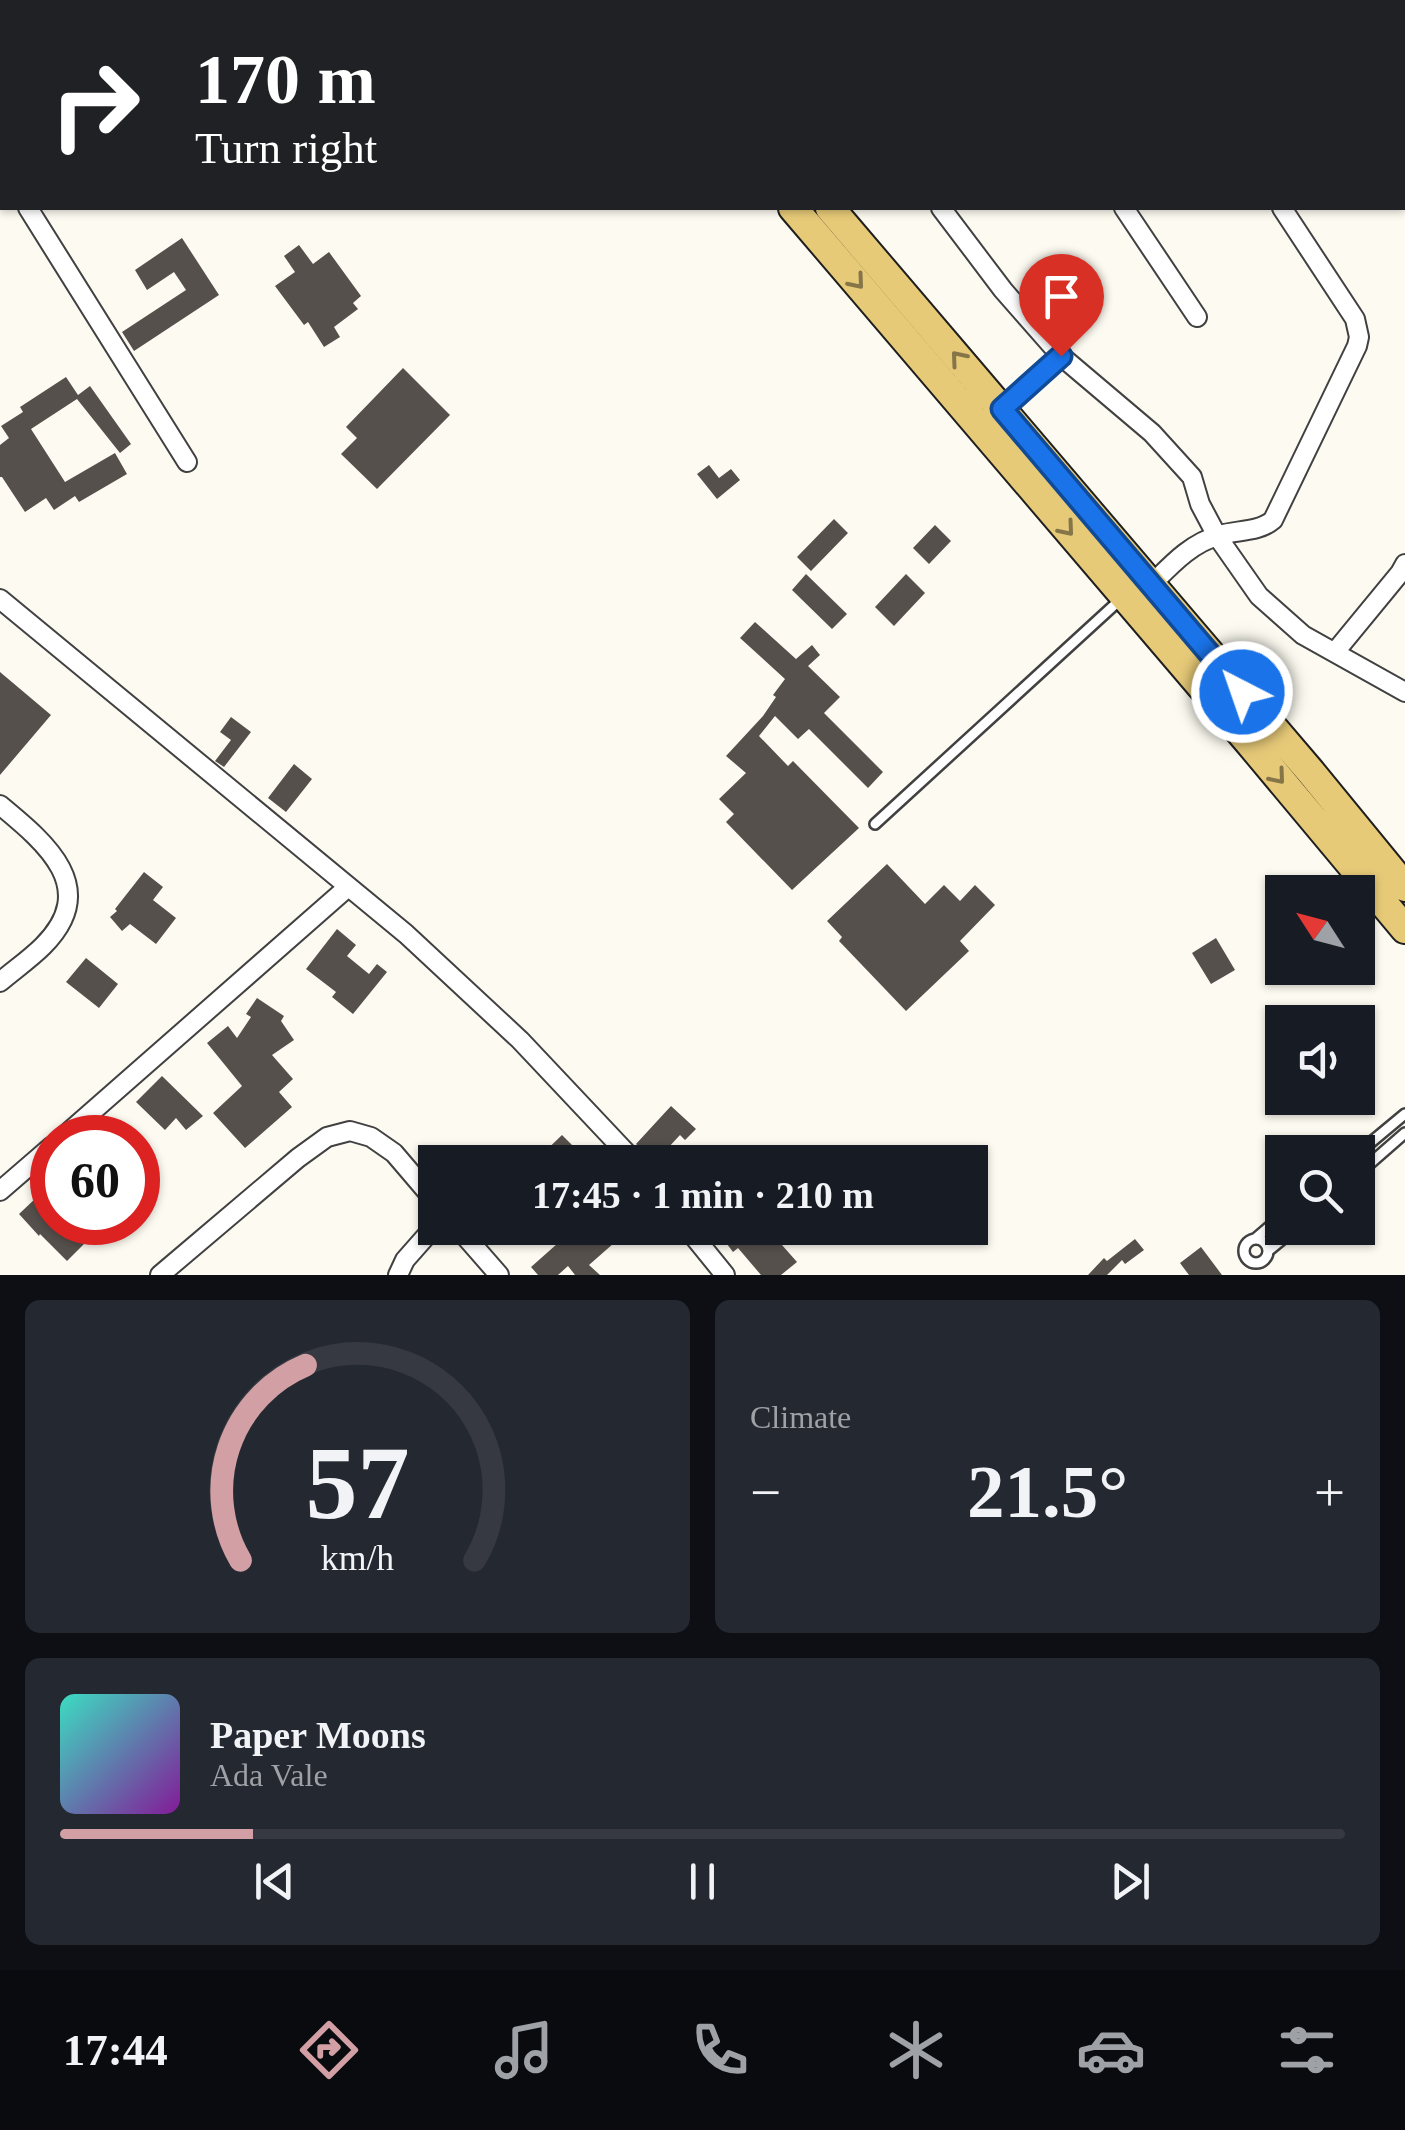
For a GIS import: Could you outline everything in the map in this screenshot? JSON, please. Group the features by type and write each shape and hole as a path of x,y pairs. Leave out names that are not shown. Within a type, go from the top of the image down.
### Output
{"main road":[{"path":"796,210 1405,929"},
{"path":"832,210 1310,771 1405,888"}],"street":[{"path":"29,210 187,462"},
{"path":"943,210 1003,290 1061,356 1152,434 1192,477 1216,536 1258,596 1303,635 1405,692"},
{"path":"1125,210 1197,317"},
{"path":"1151,586 1185,551 1216,536 1266,526 1273,520 1359,337 1355,319 1283,210"},
{"path":"1002,409 1061,356"},
{"path":"1335,652 1405,564"},
{"path":"0,598 406,934 520,1040 619,1145"},
{"path":"0,805 48,847 68,882 68,905 59,926 44,945 0,982"},
{"path":"88,1115 348,887"},
{"path":"160,1275 327,1137 350,1131 371,1137 394,1153 418,1181"},
{"path":"0,1192 30,1165"},
{"path":"398,1275 418,1245"},
{"path":"473,1245 500,1275"},
{"path":"701,1245 725,1275"}],"lane":[{"path":"876,824 1124,596"},
{"path":"1375,1139 1405,1114"},
{"path":"1375,1159 1405,1133"},
{"path":"1265,1230 1246,1244 1247,1260 1263,1261 1275,1245"},
{"path":"1256,1238 1266,1244 1268,1251"}],"building":[{"path":"182,238 219,295 134,351 122,332 186,290 174,272 147,290 135,270"},
{"path":"299,245 313,264 329,252 361,296 353,303 358,309 334,327 340,337 324,347 308,322 304,325 275,286 295,272 284,256"},
{"path":"403,368 450,415 377,489 341,454 357,438 346,427"},
{"path":"66,377 78,395 90,386 131,444 120,453 77,399 31,429 65,482 115,453 127,474 79,502 75,496 54,510 46,498 25,512 0,477 0,445 9,438 1,426 23,412 20,407"},
{"path":"709,465 719,478 731,469 740,480 717,499 697,474"},
{"path":"834,519 848,533 811,571 797,557"},
{"path":"935,525 951,541 929,564 913,548"},
{"path":"806,574 847,614 832,629 792,590"},
{"path":"906,574 925,593 894,626 875,607"},
{"path":"755,622 796,659 812,645 820,655 808,666 840,697 824,713 883,772 868,788 809,729 798,739 775,716 759,736 788,766 793,761 859,828 792,890 726,822 734,814 719,799 746,773 726,756 763,716 785,679 740,638"},
{"path":"0,672 51,715 0,775"},
{"path":"231,717 251,732 224,767 215,761 231,740 220,732"},
{"path":"294,764 312,779 286,812 268,798"},
{"path":"887,864 925,904 944,885 960,901 975,885 995,905 960,941 969,951 906,1011 839,941 842,937 827,921"},
{"path":"144,872 163,887 153,900 176,918 156,944 130,924 122,931 110,917"},
{"path":"337,929 356,945 347,956 369,974 377,964 387,972 353,1014 332,997 336,992 306,969"},
{"path":"1216,938 1235,970 1211,984 1192,953"},
{"path":"86,958 118,984 99,1008 66,982"},
{"path":"257,998 284,1016 281,1021 294,1040 272,1055 293,1079 279,1092 292,1107 245,1148 213,1113 242,1086 207,1043 228,1026 237,1038 251,1017 246,1014"},
{"path":"162,1076 203,1116 186,1130 176,1118 165,1130 160,1125 160,1115 149,1115 136,1102"},
{"path":"671,1106 696,1129 685,1140 680,1135 671,1145 636,1144"},
{"path":"562,1135 572,1145 552,1145"},
{"path":"30,1204 30,1226 19,1214"},
{"path":"1135,1239 1144,1250 1125,1264 1122,1260 1107,1275 1088,1275 1104,1258 1107,1261"},
{"path":"51,1245 83,1245 67,1261"},
{"path":"556,1245 612,1245 589,1265 600,1275 575,1275 568,1266 558,1275 538,1275 531,1267"},
{"path":"728,1245 782,1245 797,1262 781,1275 761,1275 738,1248 733,1252"},
{"path":"1201,1247 1222,1275 1189,1275 1180,1263"}],"route":[{"path":"1061,356 1002,409 1242,692"}]}
